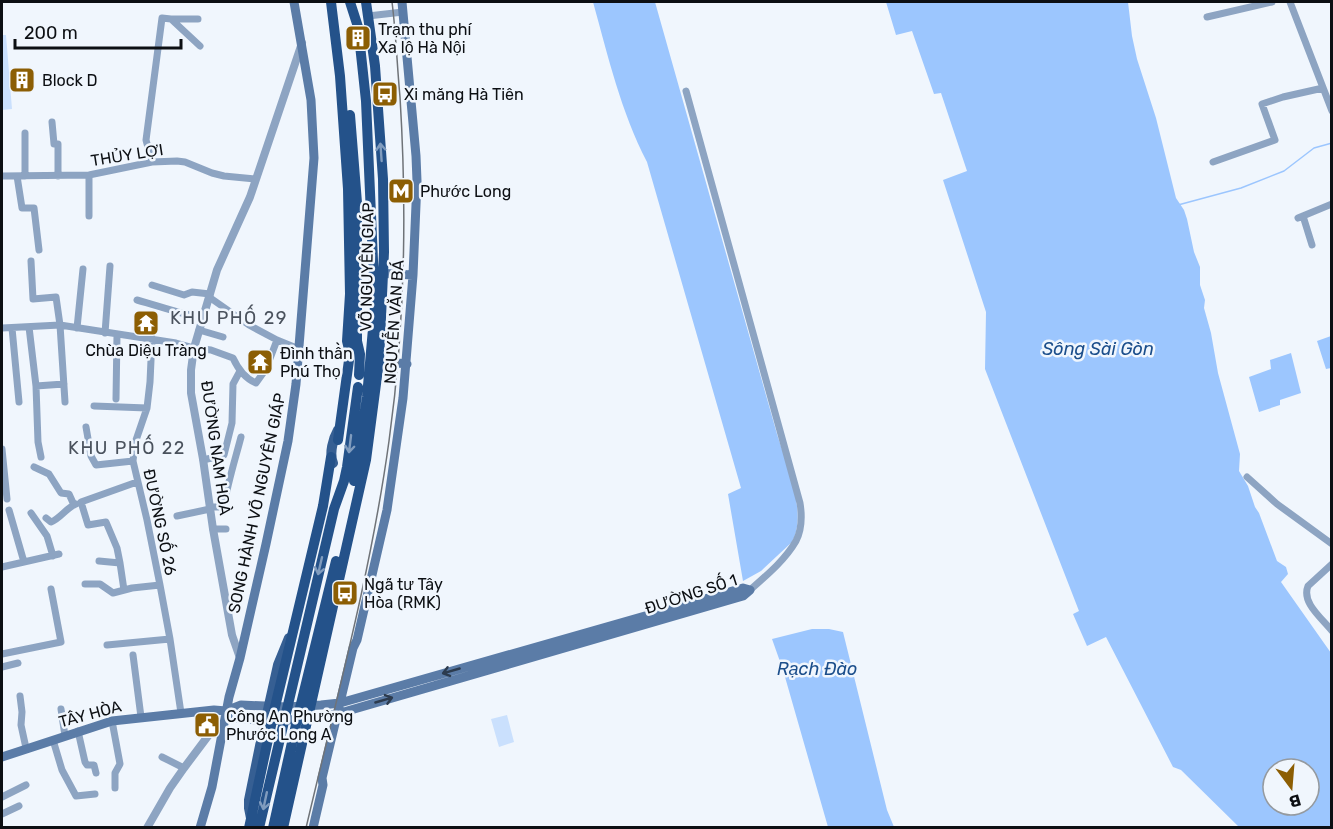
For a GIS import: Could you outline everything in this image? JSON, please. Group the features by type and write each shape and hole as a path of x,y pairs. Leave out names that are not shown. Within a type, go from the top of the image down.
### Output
{"highway":[{"name":"VÕ NGUYÊN GIÁP","path":"331,2 340,76 348,189 350,294 347,341 350,353 338,440"},
{"name":"VÕ NGUYÊN GIÁP","path":"338,2 357,203 359,375"},
{"path":"350,2 359,30"},
{"name":"VÕ NGUYÊN GIÁP","path":"305,706 357,471 379,273 384,252 383,179 375,66 366,2"},
{"name":"VÕ NGUYÊN GIÁP","path":"305,706 366,460 379,361 382,319 360,45"},
{"path":"366,100 375,66"},
{"path":"375,306 382,319"},
{"path":"350,353 357,341"},
{"path":"250,823 274,721 287,707 328,507 344,481 358,387"},
{"path":"259,828 280,734 274,721 272,706 332,499 334,459"},
{"path":"283,828 305,706"},
{"path":"273,828 302,720"},
{"path":"260,775 274,759"}],"main road":[{"name":"SONG HÀNH VÕ NGUYÊN GIÁP","path":"200,828 212,787 226,711 266,544 288,441 296,384 314,158 311,100 294,2"},
{"name":"NGUYỄN VĂN BÁ","path":"313,828 323,785 322,778 358,649 357,640 387,510 407,364 417,173 403,7"},
{"path":"379,273 413,275"},
{"path":"379,361 407,364"},
{"name":"VÕ NGUYÊN GIÁP","path":"334,459 334,437 340,427"},
{"name":"ĐƯỜNG SỐ 1","path":"274,721 302,720 341,707 743,596 750,590"},
{"name":"TÂY HÒA","path":"226,711 241,705 305,706"},
{"name":"ĐƯỜNG SỐ 1","path":"305,706 341,707"},
{"name":"TÂY HÒA","path":"2,757 112,721 141,717 213,710 226,711 238,718 274,721"},
{"path":"250,823 249,800 274,721"}],"street":[{"path":"1208,17 1272,2"},
{"path":"1290,2 1332,111"},
{"path":"368,15 403,7"},
{"path":"152,162 146,140 162,18 198,19"},
{"path":"171,19 200,46"},
{"name":"ĐƯỜNG NAM HOÀ","path":"240,658 232,635 213,529 191,393 191,370 194,348 217,270 250,197 302,43"},
{"path":"1213,162 1275,140 1262,104 1323,88"},
{"path":"686,91 802,516 797,540 776,568 750,590"},
{"path":"52,122 54,144 58,144 58,176"},
{"path":"25,133 21,176 22,208 34,208 39,250"},
{"name":"THỦY LỢI","path":"2,176 89,175 152,162 185,162 224,176 255,179"},
{"path":"89,175 89,216"},
{"path":"1312,245 1300,217 1332,204"},
{"path":"31,261 33,299 56,297 65,402"},
{"path":"105,333 110,266"},
{"path":"77,328 83,269"},
{"path":"152,285 184,295 192,291 209,296 249,325 299,349"},
{"path":"137,300 181,314 203,318"},
{"path":"2,328 60,325 117,335 152,338 211,350 233,357 245,377 256,383 266,369 277,340"},
{"path":"29,327 41,458"},
{"path":"12,328 19,402"},
{"path":"199,330 223,337"},
{"path":"116,399 117,335"},
{"name":"ĐƯỜNG SỐ 26","path":"152,338 147,408 135,442 133,461 160,585 181,713"},
{"path":"203,460 224,455 232,423 233,384 240,371"},
{"path":"36,387 64,384"},
{"path":"94,406 147,408"},
{"path":"86,427 91,456 96,465 133,461"},
{"path":"177,516 224,505 229,477 241,437"},
{"path":"2,449 7,499"},
{"path":"34,467 48,474 61,493 69,494 74,505"},
{"path":"1247,477 1277,504 1332,544"},
{"path":"46,518 51,522 74,505 137,482"},
{"path":"81,502 88,525 106,522 117,548 124,590"},
{"path":"9,510 24,562"},
{"path":"2,567 56,555 47,536 31,513"},
{"path":"213,529 226,529"},
{"path":"99,561 120,563"},
{"path":"1331,627 1311,606 1306,591 1308,586 1332,564"},
{"path":"85,584 100,584 114,593 160,585"},
{"path":"2,654 61,642 51,589"},
{"path":"108,645 170,639"},
{"path":"133,655 141,717"},
{"path":"2,667 18,663"},
{"path":"20,696 21,725 26,748"},
{"path":"61,709 65,736"},
{"path":"112,721 120,766 115,773 115,788"},
{"path":"147,828 184,768 211,732 224,723"},
{"path":"78,731 85,762 87,765 93,764 96,773"},
{"path":"52,740 62,770 76,796 95,794"},
{"path":"162,757 184,768"},
{"path":"2,797 26,785"},
{"path":"2,814 19,806"}],"shaded area":[{"path":"2,35 6,35 12,109 2,110"},
{"path":"507,715 514,742 499,747 491,719"}],"water":[{"path":"593,2 655,2 794,488 798,517 792,542 761,571 743,581 728,494 741,488 647,162 622,104"},
{"name":"Sông Sài Gòn","path":"886,2 1128,2 1137,59 1156,118 1176,198 1184,210 1200,267 1204,308 1218,373 1240,454 1239,471 1248,486 1277,561 1286,567 1288,574 1281,582 1331,653 1331,827 1239,827 1181,770 1173,767 1106,637 1087,646 1073,614 1079,611 985,369 986,312 943,180 967,171 941,93 934,94 912,31 896,35"},
{"path":"1331,336 1331,368 1326,369 1317,341"},
{"path":"1291,353 1301,393 1280,400 1280,405 1259,412 1249,377 1271,369 1270,360"},
{"name":"Rạch Đào","path":"812,629 843,632 887,810 894,827 828,827 772,639"}],"waterway":[{"path":"1178,205 1241,188 1284,171 1314,148 1332,143"}],"railway":[{"path":"306,828 373,539 394,398 401,312 404,226 400,97 392,2"}],"place":[{"name":"Trạm thu phí Xa lộ Hà Nội","path":"358,38"},
{"name":"Block D","path":"22,80"},
{"name":"Xi măng Hà Tiên","path":"385,94"},
{"name":"Phước Long","path":"401,191"},
{"name":"Chùa Diệu Tràng","path":"146,323"},
{"name":"Đình thần Phú Thọ","path":"260,362"},
{"name":"Ngã tư Tây Hòa (RMK)","path":"345,593"},
{"name":"Công An Phường Phước Long A","path":"207,725"}],"district":[{"name":"KHU PHỐ 29","path":"229,318"},
{"name":"KHU PHỐ 22","path":"127,448"}]}
